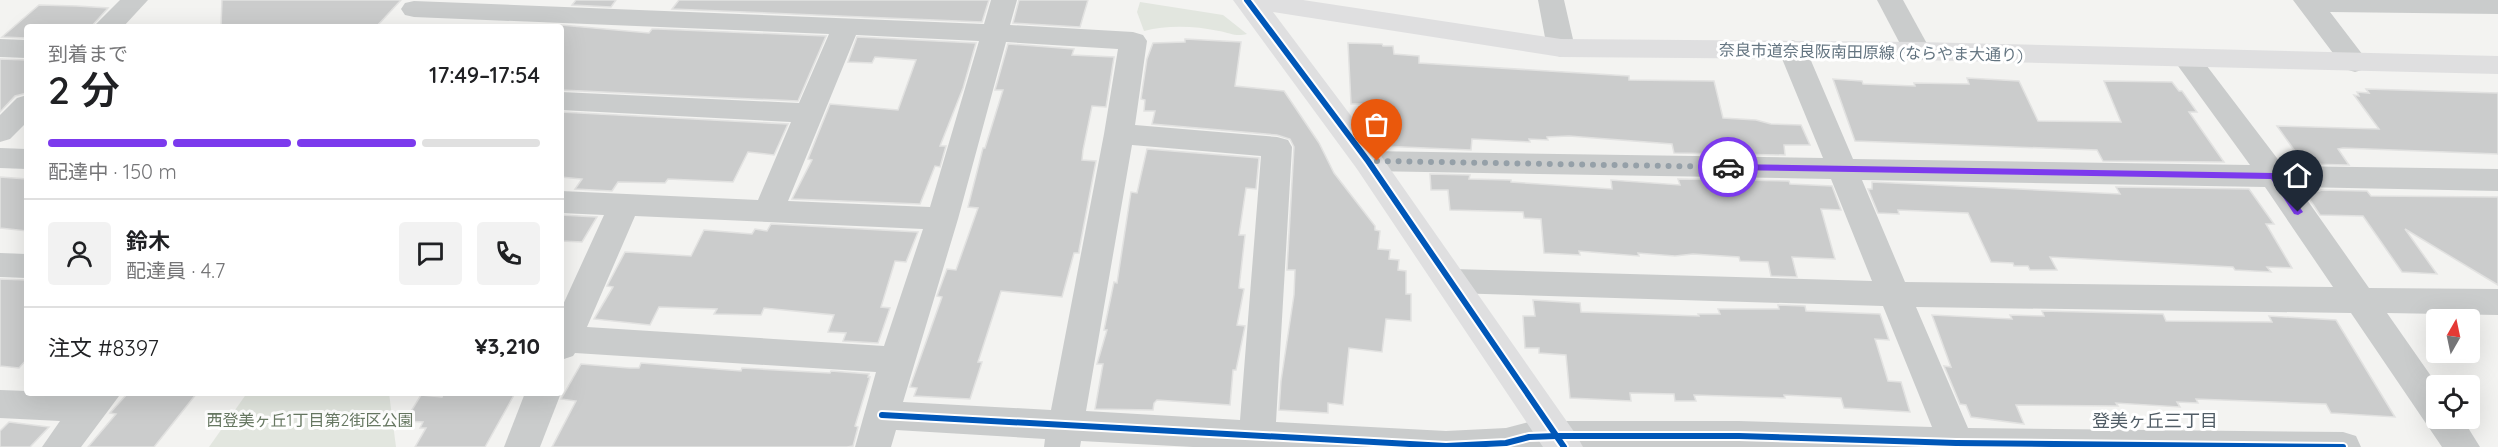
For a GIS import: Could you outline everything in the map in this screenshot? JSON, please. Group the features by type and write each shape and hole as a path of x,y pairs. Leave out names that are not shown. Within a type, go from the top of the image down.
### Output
{"street":[{"path":"110,24 135,0"},
{"path":"1004,0 942,219 877,431 1446,447 1506,443 1528,437 1560,441 1740,436 1957,445 2343,447"},
{"path":"1248,0 1368,161 1560,441"},
{"name":"奈良市道奈良阪南田原線 (ならやま大通り)","path":"1248,0 1561,48 1917,51 2498,65"},
{"path":"1551,0 1561,48"},
{"path":"1890,0 1917,51"},
{"path":"2308,2 2498,6"},
{"path":"2308,2 2355,63"},
{"path":"411,12 558,8 726,12 846,26 994,31 1133,41 1119,134 1064,435"},
{"path":"769,210 846,26"},
{"path":"0,48 24,49"},
{"path":"1792,49 1957,445"},
{"path":"2187,59 2274,176 2426,396"},
{"path":"564,101 811,113"},
{"path":"0,132 24,108"},
{"path":"1119,134 1277,147 1256,441"},
{"path":"0,158 24,159"},
{"path":"1368,161 2498,180"},
{"path":"564,202 942,219"},
{"path":"624,205 565,329 897,360"},
{"path":"0,265 24,266"},
{"path":"1452,281 1893,294 2498,302"},
{"path":"522,447 542,396"},
{"path":"0,404 97,401"},
{"path":"60,447 97,401"},
{"path":"2450,429 2462,447"}],"green space":[{"path":"1140,2 1223,15 1247,34 1236,35 1191,27 1144,31 1137,12"},
{"name":"西登美ヶ丘1丁目第2街区公園","path":"245,396 389,396 396,447 209,447"}],"building":[{"path":"222,0 401,0 379,24 221,24"},
{"path":"576,0 616,0 611,7 572,5"},
{"path":"679,0 989,0 982,22 672,9"},
{"path":"1019,0 1088,0 1080,27 1013,23"},
{"path":"39,5 108,8 94,24 24,24 24,38 2,37"},
{"path":"564,25 649,33 652,29 658,29 826,36 798,101 564,90"},
{"path":"857,37 976,43 963,88 940,146 946,146 940,167 935,166 920,204 792,199 812,160 808,159 830,104 898,110 916,60 875,57 872,63 848,62"},
{"path":"1185,39 1241,42 1235,86 1284,91 1319,143 1334,173 1375,226 1375,230 1380,231 1378,249 1390,250 1389,259 1399,260 1398,270 1406,271 1406,294 1411,294 1411,321 1386,319 1382,352 1349,348 1343,405 1328,403 1328,413 1279,410 1294,295 1295,270 1287,270 1294,147 1290,139 1277,135 1152,124 1155,111 1144,111 1145,100 1141,99 1147,59 1153,43 1185,42"},
{"path":"1348,43 1393,46 1394,54 1419,56 1419,63 1629,76 1629,80 1714,81 1723,118 1801,125 1810,145 1784,145 1785,155 1674,153 1672,144 1569,136 1547,137 1548,140 1529,139 1530,142 1472,139 1471,150 1381,146 1381,126 1372,126 1373,104 1351,104"},
{"path":"1008,44 1074,49 1072,55 1114,57 1106,107 1092,106 1083,150 1082,160 1096,161 1079,253 1074,253 1062,297 1001,291 978,362 982,362 970,399 914,396 917,388 910,387 942,297 937,296 947,269 956,270 978,208 968,207 983,148 985,148 1003,90 995,90"},
{"path":"0,59 24,60 24,94 15,96 0,112"},
{"path":"1967,78 2019,81 2038,121 2121,122 2104,81 2172,82 2179,91 2182,91 2197,112 2189,112 2224,162 2103,161 2097,150 1855,141 1833,79 1862,81 1863,84 1915,86 1914,83 1969,84"},
{"path":"2366,89 2498,93 2498,154 2343,148 2338,149 2349,165 2304,164 2277,126 2379,129 2354,95 2359,96 2357,92 2369,93"},
{"path":"564,112 788,124 774,155 748,152 733,182 668,179 665,183 618,182 612,191 575,189 582,179 564,177"},
{"path":"1147,149 1259,158 1256,189 1246,188 1239,235 1245,235 1239,288 1244,289 1237,325 1245,326 1236,370 1233,370 1230,405 1157,400 1153,410 1095,409 1103,364 1097,364 1107,330 1104,330 1114,282 1117,283 1131,192 1137,193"},
{"path":"1430,174 1470,175 1469,179 1511,180 1511,182 1612,189 1611,180 1680,185 1678,179 1789,181 1790,184 1832,186 1841,210 1821,209 1835,259 1792,257 1797,277 1771,276 1768,262 1740,261 1739,257 1638,253 1639,256 1579,251 1580,255 1544,253 1541,219 1524,218 1523,212 1450,210 1448,190 1431,190"},
{"path":"0,177 24,179 24,231 0,228"},
{"path":"1872,182 2120,194 2116,187 2249,189 2274,224 2266,224 2292,268 2267,267 2271,272 2235,270 2233,267 2050,257 2057,270 2030,270 2028,266 1991,262 1968,213 1898,210 1899,214 1878,213 1868,189 1872,189"},
{"path":"2304,191 2367,191 2371,196 2498,197 2498,285 2405,229 2437,274 2402,272 2363,216 2320,215"},
{"path":"564,215 597,217 582,242 564,241"},
{"path":"771,224 918,232 906,262 895,261 881,307 890,308 878,343 843,341 846,333 828,332 834,315 764,308 761,315 714,314 717,309 659,307 650,325 594,319 613,287 607,286 625,252 691,256 704,230 752,234 755,229 767,231"},
{"path":"0,279 24,280 24,362 19,368 0,366"},
{"path":"1533,300 1580,303 1581,312 1699,316 1698,314 1720,314 1718,309 1779,309 1778,305 1805,306 1806,311 1880,314 1889,340 1875,339 1888,381 1901,382 1910,412 1844,408 1841,398 1784,395 1785,398 1694,395 1696,401 1675,401 1674,394 1630,393 1631,401 1570,398 1566,355 1539,353 1539,348 1525,348 1523,316 1535,316"},
{"path":"2042,311 2163,314 2166,321 2272,322 2269,316 2336,320 2395,417 2331,413 2326,404 2196,399 2198,403 2177,402 2180,407 2116,403 2118,406 2016,405 2024,424 1971,417 1966,405 1960,404 1944,366 1951,367 1932,315 2012,319 2010,315 2044,316"},
{"path":"641,363 741,371 742,368 830,373 831,371 869,374 868,377 870,377 855,426 858,427 853,446 552,447 576,401 561,399 581,364 639,368"},
{"path":"125,396 195,396 154,447 88,447 116,414 110,413"},
{"path":"420,396 513,396 485,447 415,447 426,428 420,428 423,422 405,421"},
{"path":"9,422 49,427 30,447 0,447 0,431"}],"cycle path":[{"path":"1247,0 1368,161 1564,447"},
{"path":"882,415 1446,446 1506,443 1529,437 1556,436 1739,436 1956,443 2343,447"}],"way so far":[{"path":"1377,161 1728,167"}],"district":[{"name":"登美ヶ丘三丁目","path":"2155,420"}],"route":[{"path":"1728,167 2274,176 2298,212"}]}
